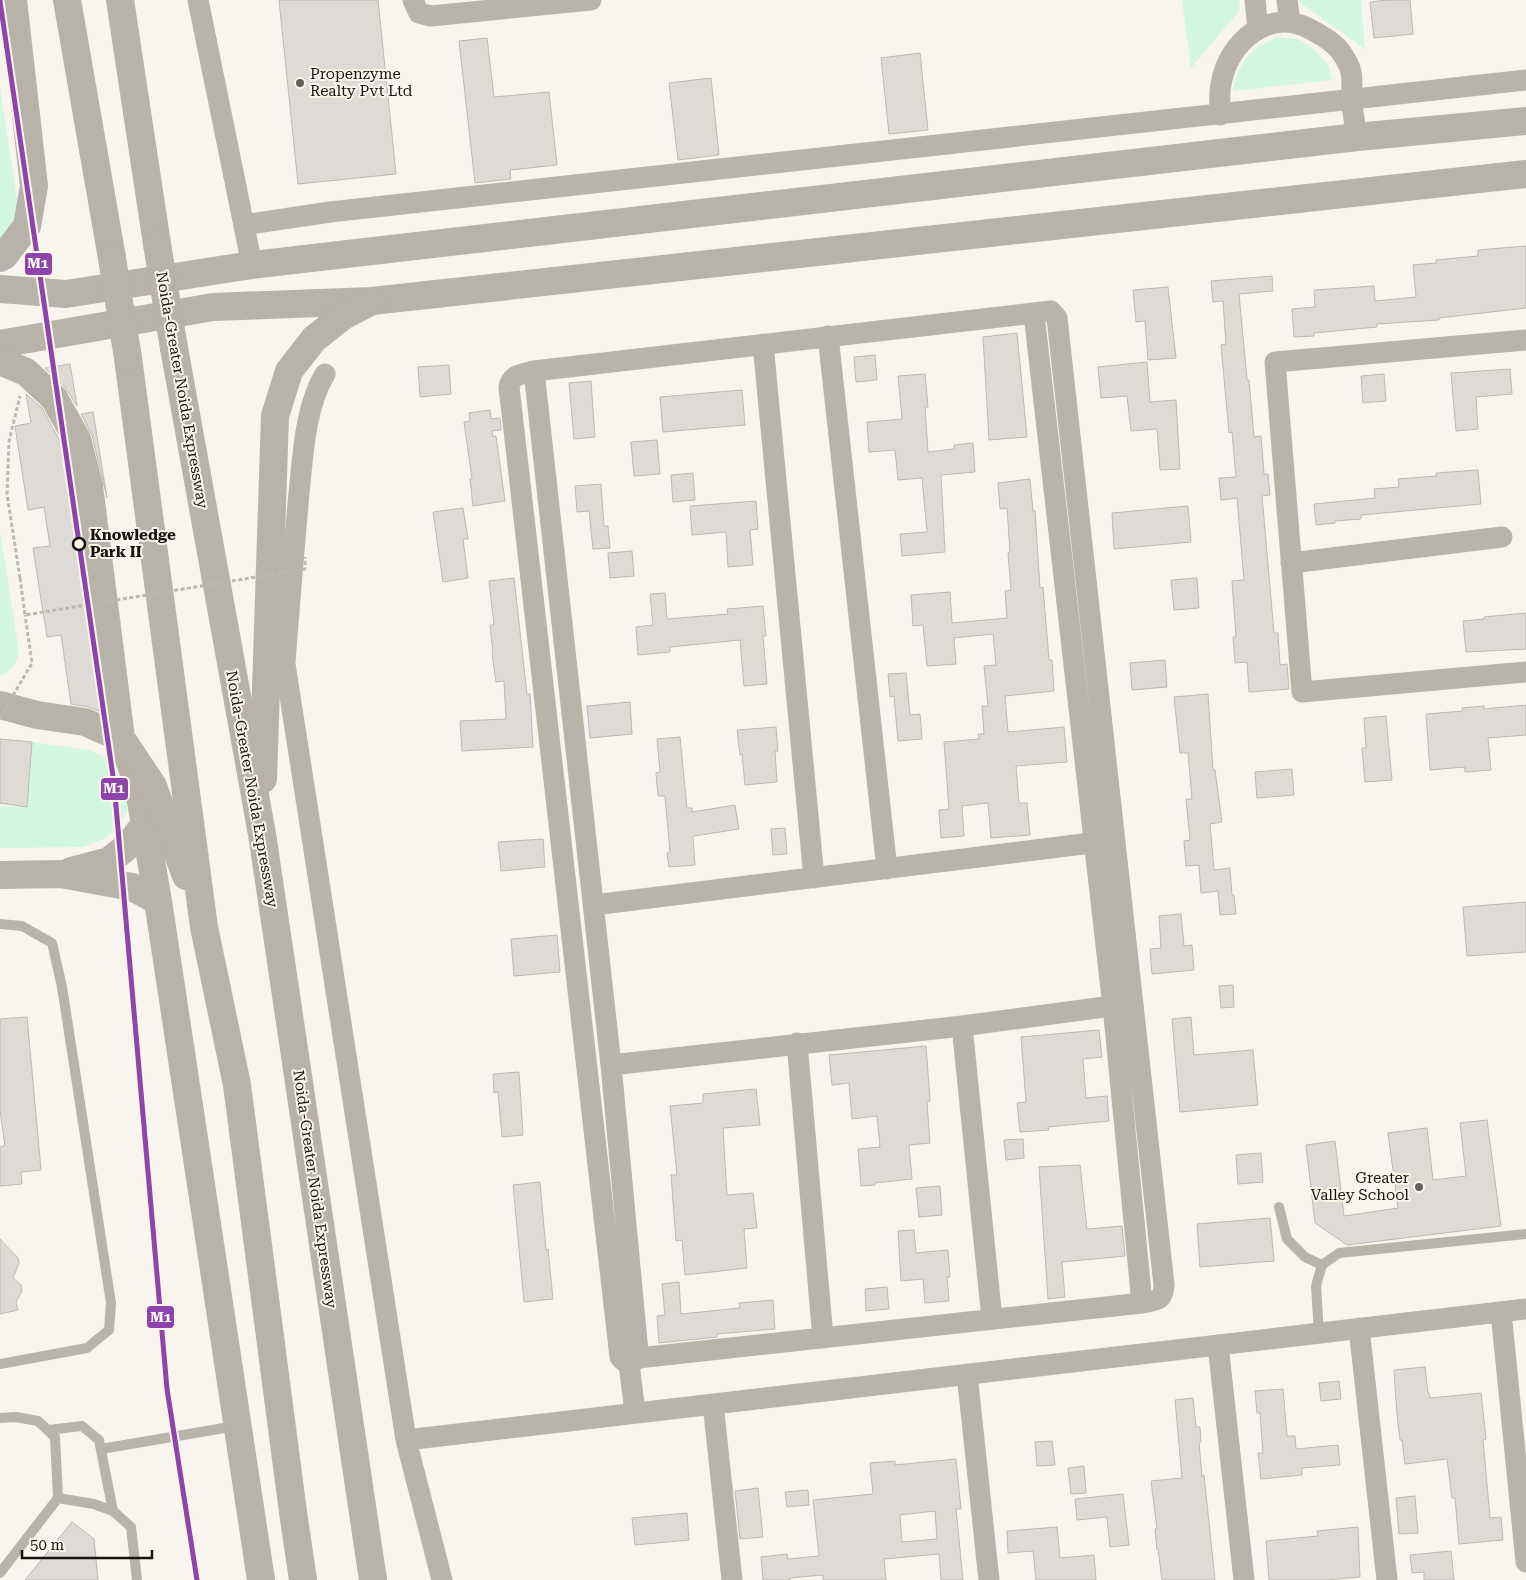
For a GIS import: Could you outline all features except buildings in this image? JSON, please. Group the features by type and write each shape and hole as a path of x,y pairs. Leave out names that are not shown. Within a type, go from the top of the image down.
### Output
{"highway":[{"path":"0,258 4,256 27,226 34,186 13,0"},
{"path":"66,0 128,358 204,927 237,1085 292,1512 303,1580"},
{"name":"Noida-Greater Noida Expressway","path":"120,0 174,348 262,834 373,1580"},
{"path":"262,834 275,416 289,371 314,339 343,316 372,300"},
{"path":"0,361 26,372 54,398 77,439 89,486 121,738 154,786 204,927"},
{"path":"292,1512 298,1580"},
{"path":"364,1517 382,1580"}],"street":[{"path":"198,0 252,265"},
{"path":"413,0 418,13 431,16 590,0"},
{"path":"1255,0 1258,29"},
{"path":"1287,0 1290,22"},
{"path":"1220,115 1221,84 1228,60 1242,41 1258,29 1278,21 1299,23 1323,36 1342,53 1353,75 1352,100 1357,137"},
{"path":"244,226 340,210 1526,80"},
{"path":"0,289 66,294 252,265 1357,137 1526,121"},
{"path":"0,344 213,307 372,300 1526,174"},
{"path":"1051,312 1057,318 1115,840 1123,1005 1142,1303 623,1361 620,1357 509,387 510,382 516,376 534,371 828,336 1051,312"},
{"path":"1034,314 1094,843 1123,1005"},
{"path":"828,336 887,869"},
{"path":"1526,340 1275,362 1302,692 1526,672"},
{"path":"763,344 814,878"},
{"path":"534,371 611,1066 633,1361 634,1413"},
{"path":"325,374 317,386 304,448 293,557 286,664 406,1440 442,1580"},
{"path":"1056,514 1078,511"},
{"path":"1291,563 1502,537"},
{"path":"0,705 37,715 85,722 121,738 138,784 158,901 261,1580"},
{"path":"60,874 109,861 129,845 145,824"},
{"path":"594,905 1115,840"},
{"path":"0,875 60,874 132,887 158,901"},
{"path":"611,1066 797,1043 962,1026 1123,1005"},
{"path":"962,1026 992,1319"},
{"path":"797,1043 823,1338"},
{"path":"406,1440 1526,1309"},
{"path":"1501,1312 1517,1372 1526,1562"},
{"path":"1359,1328 1386,1580"},
{"path":"1218,1345 1244,1580"},
{"path":"967,1374 989,1580"},
{"path":"713,1404 732,1580"}],"lane":[{"path":"0,924 22,926 52,943 62,987 111,1302 109,1330 87,1348 0,1364"},
{"path":"1279,1207 1287,1239 1305,1257 1322,1264"},
{"path":"1319,1333 1316,1286 1322,1264 1339,1253 1526,1234"},
{"path":"0,1418 16,1416 38,1421 55,1436 58,1498 0,1573"},
{"path":"48,1430 82,1426 99,1440 113,1511"},
{"path":"101,1449 237,1426"},
{"path":"58,1498 94,1504 113,1511 131,1528 137,1580"}],"path":[{"path":"0,718 32,663 7,494 9,441 26,372"},
{"path":"25,615 305,569 305,557"}],"green space":[{"path":"1182,0 1239,0 1240,10 1191,68"},
{"path":"1299,0 1361,0 1365,49 1299,2"},
{"path":"1277,37 1299,39 1316,51 1328,65 1332,80 1233,91 1238,71 1247,57 1259,47"},
{"path":"0,87 18,206 12,229 0,243"},
{"path":"0,531 19,652 13,667 0,676"},
{"path":"32,742 89,750 108,759 118,769 127,788 127,811 116,830 102,840 83,847 0,848 0,806 27,807"}],"transit line":[{"name":"M1","path":"0,1 114,783 167,1389 197,1580"}],"place":[{"name":"Propenzyme Realty Pvt Ltd","path":"300,83"},
{"name":"Knowledge Park II","path":"79,544"},
{"name":"Greater Valley School","path":"1419,1187"}]}
